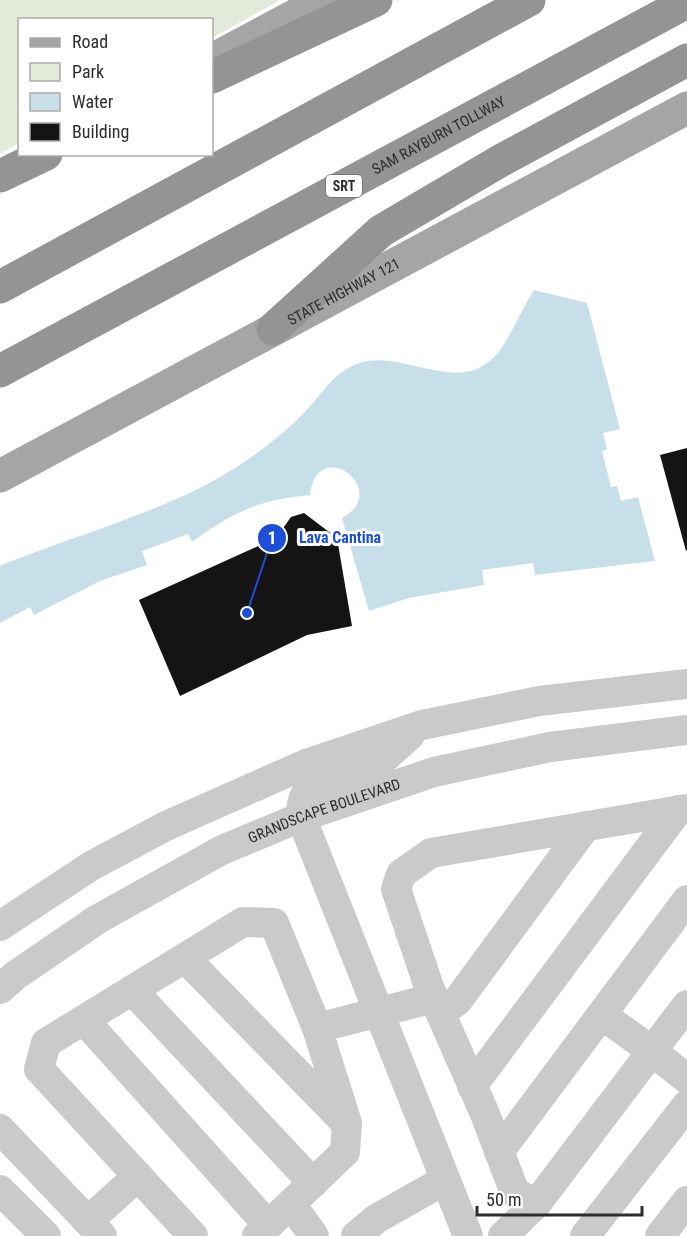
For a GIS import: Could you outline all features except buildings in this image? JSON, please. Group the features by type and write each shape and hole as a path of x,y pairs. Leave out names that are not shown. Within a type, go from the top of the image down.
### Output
{"highway":[{"path":"213,77 376,0"},
{"path":"0,287 529,0"},
{"name":"SAM RAYBURN TOLLWAY","path":"0,371 687,2"},
{"path":"273,329 381,231 500,161 687,60"},
{"path":"0,175 42,156"}],"main road":[{"path":"213,59 324,0"},
{"name":"STATE HIGHWAY 121","path":"0,476 687,108"},
{"path":"0,175 32,156"}],"street":[{"path":"0,926 91,866 166,826 306,764 422,725 539,701 687,684"},
{"path":"422,725 381,761 313,785 305,792 301,802 301,817 468,1236"},
{"name":"GRANDSCAPE BOULEVARD","path":"0,989 16,975 98,919 222,850 301,817 434,772 550,747 687,730"},
{"path":"537,1203 515,1193 437,1006 396,889 401,874 431,853 683,809"},
{"path":"472,1086 683,809"},
{"path":"317,1028 381,1013 437,1006 458,1000 586,826"},
{"path":"499,1152 687,900"},
{"path":"84,1020 262,1231 345,1152 346,1123 317,1028 274,923 243,922 46,1043 39,1069 193,1236"},
{"path":"185,958 346,1123"},
{"path":"132,990 313,1183"},
{"path":"503,1236 537,1203 687,1005"},
{"path":"602,1015 687,1079"},
{"path":"585,1236 687,1105"},
{"path":"0,1129 95,1229 138,1176"},
{"path":"356,1236 376,1219 445,1180"},
{"path":"0,1190 46,1236"},
{"path":"660,1236 687,1201"},
{"path":"291,1204 314,1236"}],"green space":[{"path":"0,0 280,0 213,37 213,18 18,18 18,144 0,154"}],"water":[{"path":"534,290 587,303 620,429 603,433 607,449 602,451 611,487 617,486 621,501 638,497 655,561 535,575 533,563 482,570 484,585 409,598 369,611 342,518 356,506 360,494 356,482 348,473 337,468 325,469 315,477 310,495 275,500 247,509 192,542 188,534 142,551 147,565 100,581 34,615 30,607 0,623 0,566 151,510 217,479 281,435 331,382 352,366 370,361 389,361 446,372 465,372 482,366 498,353"}],"place":[{"name":"Lava Cantina","path":"247,613"}]}
